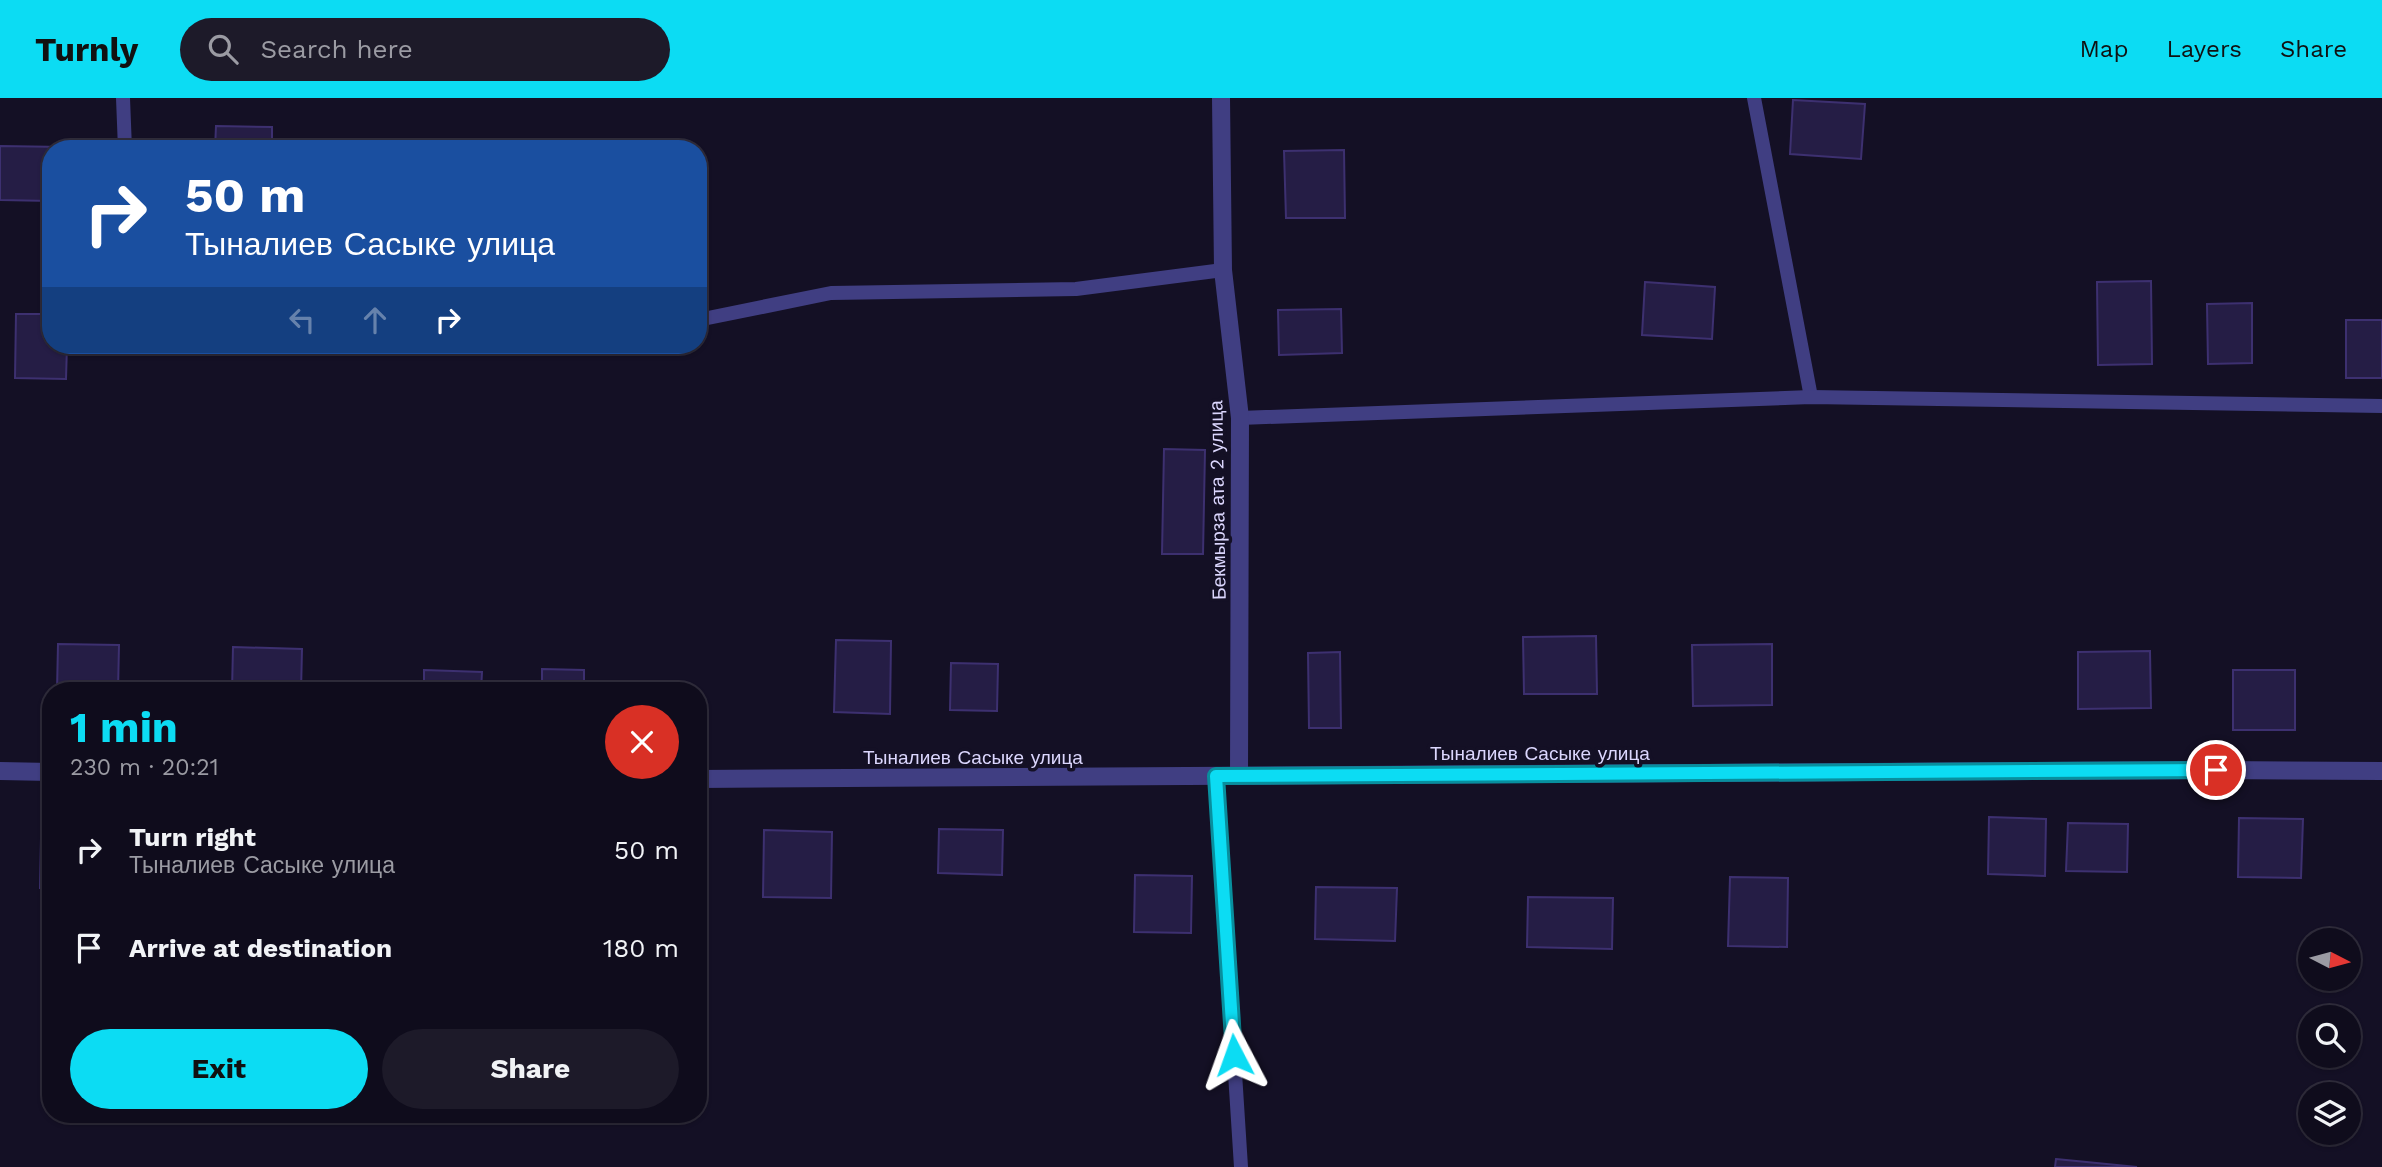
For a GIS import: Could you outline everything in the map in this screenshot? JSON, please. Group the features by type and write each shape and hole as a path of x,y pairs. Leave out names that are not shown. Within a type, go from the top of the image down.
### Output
{"street":[{"name":"Бекмырза ата 2 улица","path":"1221,98 1223,270 1240,418 1239,776"},
{"path":"0,771 42,772"},
{"name":"Тыналиев Сасыке улица","path":"707,779 2382,771"}],"lane":[{"path":"123,98 125,140"},
{"path":"1754,98 1811,397"},
{"path":"707,318 831,293 1076,289 1223,270"},
{"path":"1240,418 1811,397 2382,406"},
{"path":"1216,776 1241,1167"}],"building":[{"path":"1793,100 1865,104 1861,159 1790,154"},
{"path":"216,126 272,127 272,140 215,140"},
{"path":"0,146 42,147 42,201 0,200"},
{"path":"1344,150 1345,218 1286,218 1284,151"},
{"path":"2151,281 2152,364 2098,365 2097,282"},
{"path":"1645,282 1715,287 1712,339 1642,335"},
{"path":"2252,303 2252,363 2208,364 2207,304"},
{"path":"1341,309 1342,353 1279,355 1278,310"},
{"path":"16,314 42,314 42,354 67,354 66,379 15,378"},
{"path":"2346,320 2382,320 2382,378 2346,378"},
{"path":"1164,449 1205,450 1203,554 1162,554"},
{"path":"1596,636 1597,694 1524,694 1523,637"},
{"path":"836,640 891,641 890,714 834,712"},
{"path":"58,644 119,645 118,682 57,682"},
{"path":"1772,644 1772,705 1693,706 1692,645"},
{"path":"233,647 302,649 301,682 232,682"},
{"path":"2150,651 2151,708 2078,709 2078,652"},
{"path":"1340,652 1341,728 1309,728 1308,653"},
{"path":"951,663 998,664 997,711 950,710"},
{"path":"542,669 584,670 584,682 542,682"},
{"path":"424,670 482,672 481,682 424,682"},
{"path":"2233,670 2295,670 2295,730 2233,730"},
{"path":"1989,817 2046,819 2045,876 1988,874"},
{"path":"2239,818 2303,819 2301,878 2238,877"},
{"path":"2068,823 2128,824 2127,872 2066,871"},
{"path":"939,829 1003,830 1002,875 938,873"},
{"path":"764,830 832,832 831,898 763,897"},
{"path":"41,838 42,888 40,888"},
{"path":"1135,875 1192,876 1191,933 1134,932"},
{"path":"1730,877 1788,878 1787,947 1728,946"},
{"path":"1316,887 1397,888 1395,941 1315,939"},
{"path":"1528,897 1613,898 1612,949 1527,947"},
{"path":"2056,1159 2137,1167 2055,1167"}],"route":[{"path":"1234,1055 1216,776 2216,770"}]}
